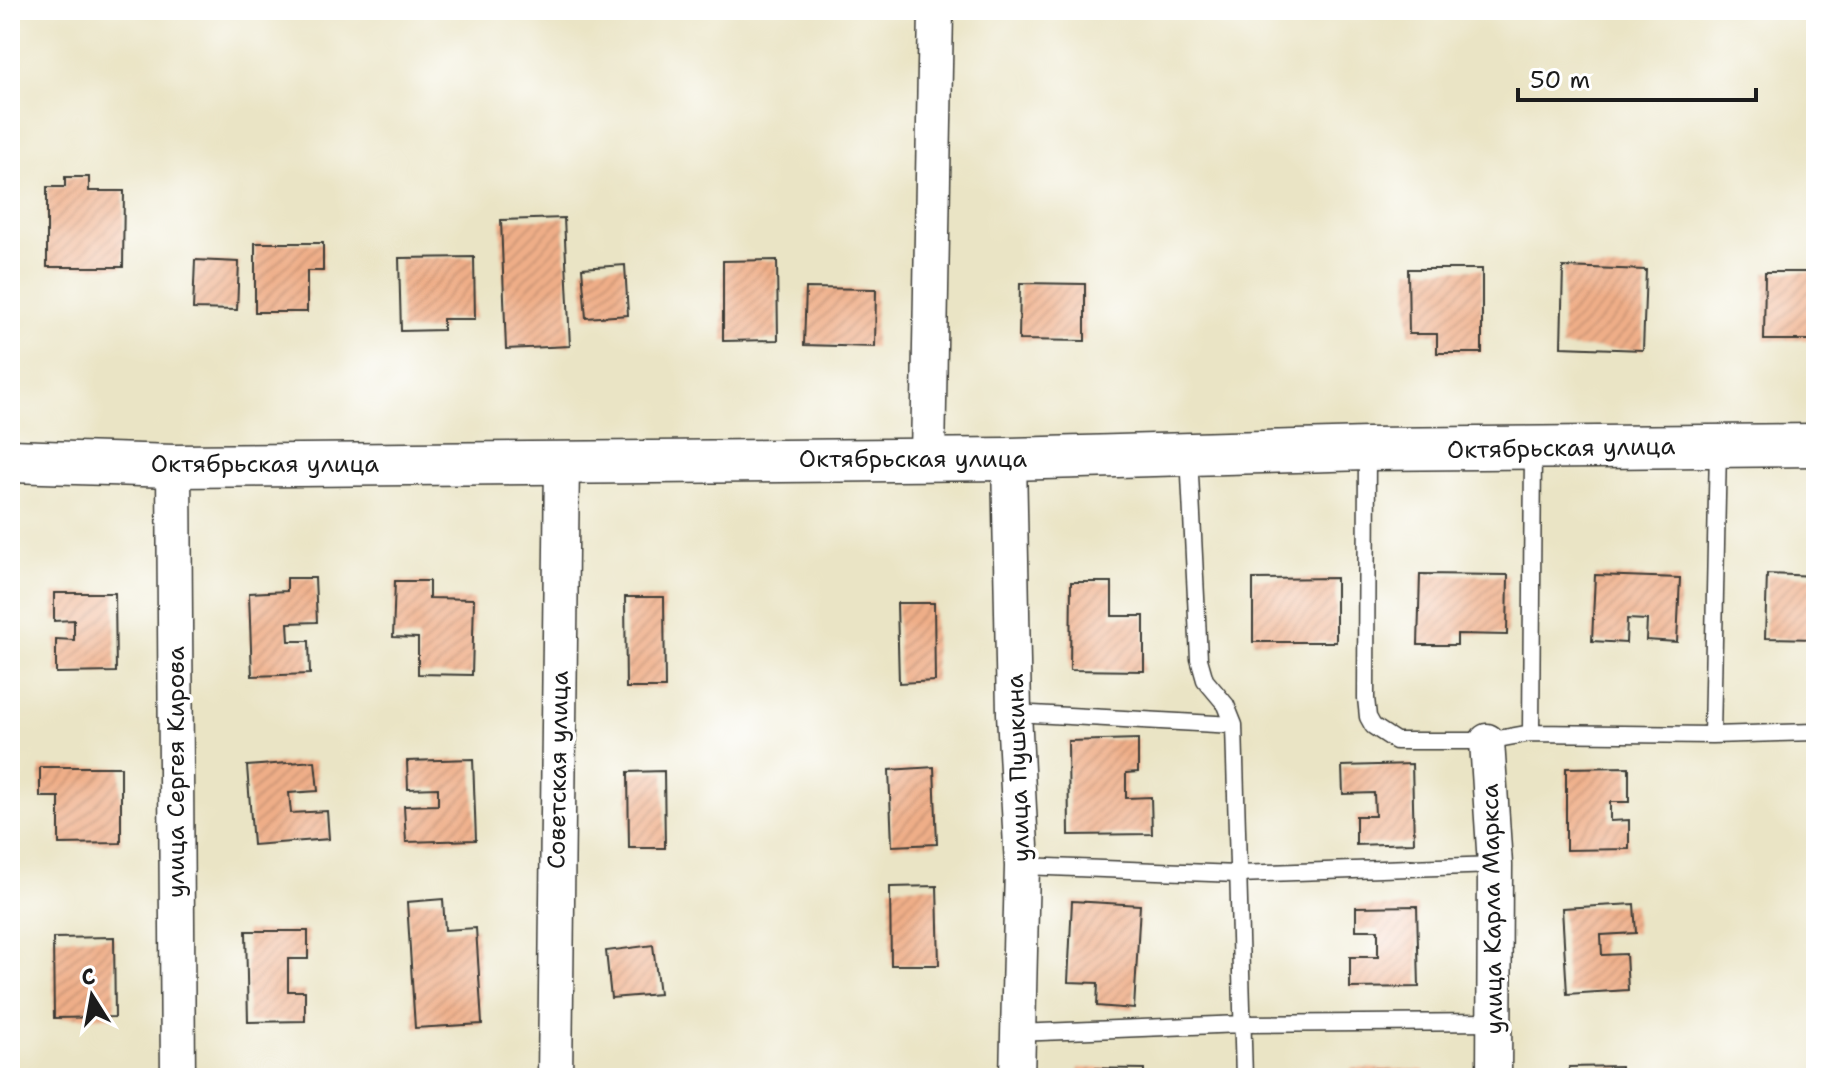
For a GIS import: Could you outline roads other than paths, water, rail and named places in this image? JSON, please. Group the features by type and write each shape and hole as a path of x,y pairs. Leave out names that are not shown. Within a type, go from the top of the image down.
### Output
{"street":[{"path":"928,458 936,10"},
{"name":"Октябрьская улица","path":"10,461 174,466 1009,459 1367,449 1816,445"},
{"name":"улица Пушкина","path":"1009,459 1014,713 1022,866 1017,1078"},
{"name":"Советская улица","path":"555,1078 562,461"},
{"name":"улица Сергея Кирова","path":"174,466 178,1078"},
{"name":"улица Карла Маркса","path":"1487,741 1495,865 1494,1078"}],"lane":[{"path":"1712,735 1718,446"},
{"path":"1367,449 1368,717 1381,733 1396,741 1487,741 1531,733 1712,735 1816,732"},
{"path":"1531,733 1533,449"},
{"path":"1189,454 1199,659 1205,680 1226,705 1234,725 1244,1078"},
{"path":"1014,713 1234,725"},
{"path":"1022,866 1238,874 1495,865"},
{"path":"1016,1033 1242,1024 1495,1022"}]}
